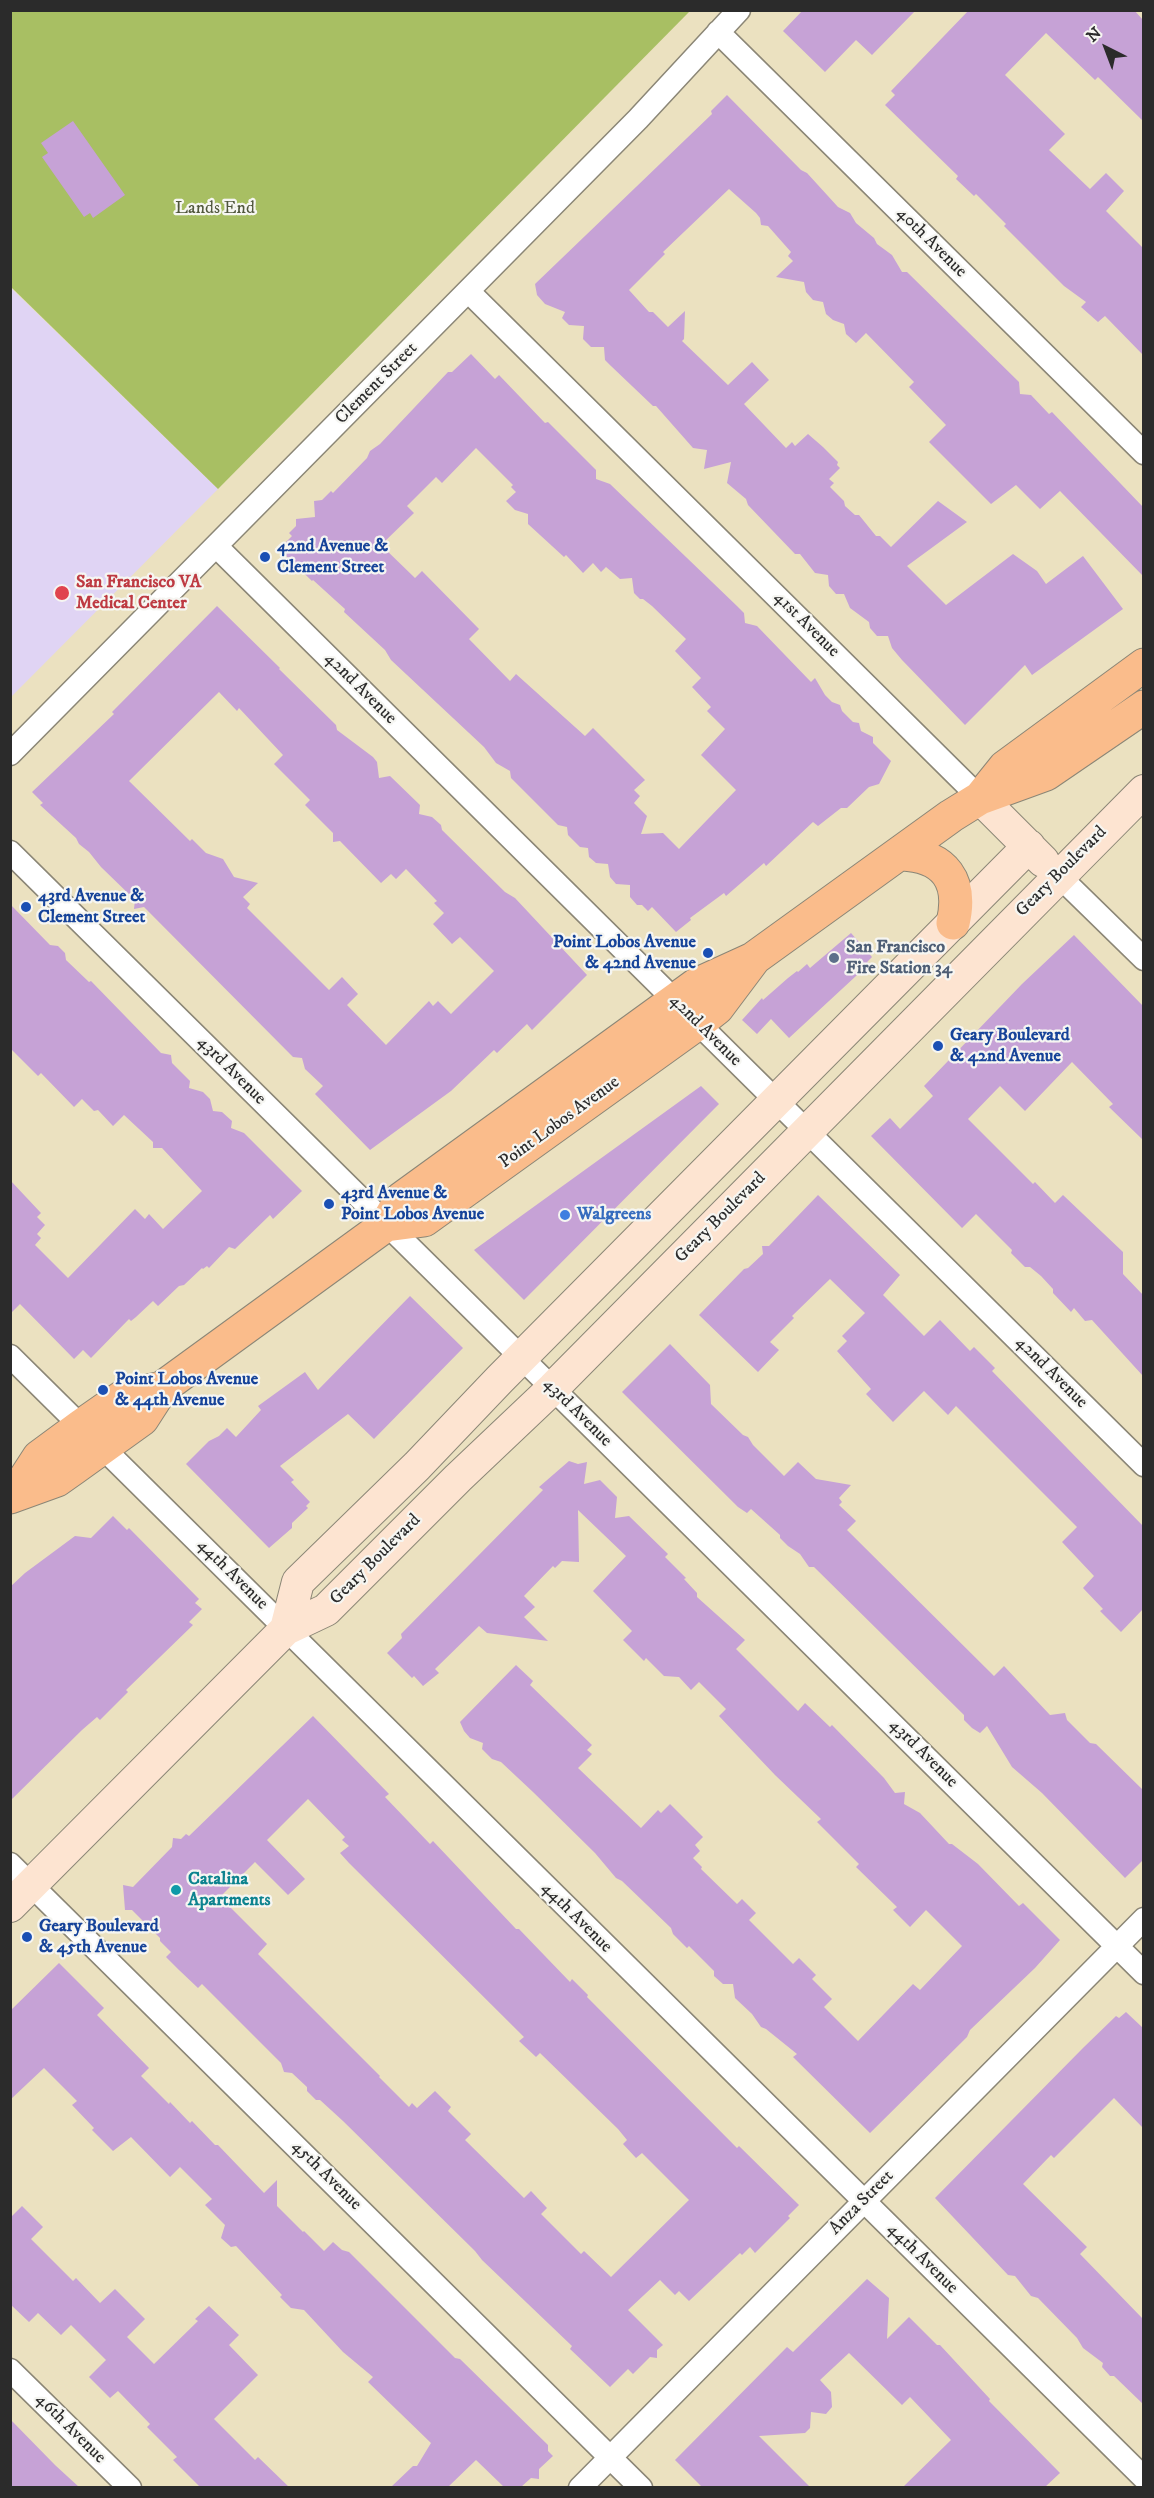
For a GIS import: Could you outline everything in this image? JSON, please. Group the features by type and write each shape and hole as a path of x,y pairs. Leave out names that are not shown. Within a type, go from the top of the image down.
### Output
{"main road":[{"path":"980,798 1005,767 1143,665"},
{"path":"674,1000 696,985 753,959 902,854 951,816 980,798 1046,774 1143,707"},
{"path":"902,854 927,858 947,873 957,891 958,904 953,923"},
{"path":"698,1023 717,1008 753,959"},
{"name":"Point Lobos Avenue","path":"13,1495 57,1480 92,1437 142,1419 162,1388 386,1225 401,1199 674,1000"},
{"name":"Point Lobos Avenue","path":"386,1225 424,1220 698,1023"}],"street":[{"name":"Clement Street","path":"10,754 651,106 739,10"},
{"name":"40th Avenue","path":"718,32 1143,453"},
{"name":"41st Avenue","path":"468,291 1143,959"},
{"name":"42nd Avenue","path":"216,546 1143,1465"},
{"name":"Geary Boulevard","path":"18,1885 286,1629 326,1610 552,1388 1143,791"},
{"path":"286,1629 298,1582 417,1466 1029,846"},
{"name":"43rd Avenue","path":"10,852 1143,1973"},
{"name":"44th Avenue","path":"10,1356 1143,2478"},
{"name":"45th Avenue","path":"18,1885 641,2487"},
{"name":"Anza Street","path":"580,2487 1143,1919"},
{"name":"46th Avenue","path":"10,2370 130,2487"}],"shaded area":[{"name":"San Francisco VA Medical Center","path":"10,287 218,489 11,697 10,697"}],"green space":[{"name":"Lands End","path":"10,11 690,11 218,489 11,287"}],"building":[{"path":"803,10 916,10 872,55 856,40 825,72 783,31"},
{"path":"969,10 1134,10 1143,20 1143,121 1098,77 1095,80 1046,33 1005,75 1065,134 1049,150 1090,189 1106,173 1124,191 1106,211 1143,248 1143,355 1105,316 1098,322 1081,307 1086,302 1064,286 1004,226 1006,224 976,194 974,196 956,179 958,176 885,105 895,95 891,91"},
{"path":"727,95 801,170 807,173 838,207 850,213 856,223 874,238 877,244 892,255 902,272 907,272 1019,382 1020,394 1031,395 1049,414 1052,412 1143,507 1143,576 1060,491 1040,509 1016,485 991,504 929,442 946,425 909,387 914,382 866,333 856,343 846,334 844,324 833,320 826,314 823,302 813,300 806,292 804,282 776,277 793,261 788,256 791,252 768,226 761,225 756,213 729,189 663,252 665,254 629,290 649,312 653,312 668,327 685,311 682,341 728,385 752,362 769,380 744,404 786,448 792,442 795,446 808,434 823,447 838,462 837,465 840,468 829,479 834,483 830,487 844,501 845,506 855,515 859,515 876,536 880,536 891,547 938,501 967,522 907,566 946,605 1013,554 1037,571 1046,584 1083,556 1123,609 1032,675 1025,665 965,725 902,660 892,648 888,636 877,636 870,628 869,622 850,608 844,594 836,594 829,586 828,575 815,573 800,554 795,554 748,505 746,499 727,483 731,462 704,469 707,450 693,448 656,406 653,406 605,360 604,347 591,347 583,339 584,326 569,325 562,318 565,312 545,304 537,295 535,284 712,114 711,111"},
{"path":"73,121 125,195 93,218 90,213 84,217 42,157 48,153 41,143"},
{"path":"471,354 495,379 499,375 545,423 548,422 596,470 596,479 610,484 737,606 744,613 745,623 757,626 811,682 815,678 825,695 832,702 840,705 842,711 853,722 859,723 861,731 873,737 873,743 891,761 879,784 869,787 847,808 841,808 818,826 813,822 766,866 764,863 726,896 724,893 690,918 691,920 676,932 652,907 648,911 642,905 637,905 630,897 630,885 616,884 610,877 608,864 596,863 589,857 588,848 580,847 568,835 567,827 558,825 511,778 510,771 496,763 484,747 391,660 385,650 344,612 345,609 283,553 284,550 281,547 292,536 289,533 296,526 296,519 315,517 314,501 322,500 331,491 333,493 367,458 370,451 380,444 448,372 452,372","holes":["476,448 513,485 511,487 516,492 506,501 515,510 528,514 528,524 564,557 566,555 583,573 593,563 601,572 606,567 620,579 632,578 634,593 652,606 686,639 675,651 701,678 692,687 711,707 707,711 725,729 701,755 736,790 679,849 663,833 641,834 647,816 634,803 640,796 634,790 645,780 593,728 585,736 516,674 510,681 469,639 479,629 422,571 415,578 381,545 414,513 407,506 436,477 442,483"]},
{"path":"217,606 336,725 337,730 373,757 377,762 379,778 390,776 420,805 419,814 432,817 441,825 442,830 505,892 515,898 587,975 532,1030 527,1024 497,1053 494,1050 451,1091 370,1150 315,1094 323,1086 305,1069 302,1058 293,1057 144,907 134,909 135,900 79,844 76,838 40,805 43,803 32,792 114,714 112,712","holes":["219,692 237,711 239,708 283,755 274,764 310,800 305,805 333,833 333,842 340,841 381,883 391,874 396,879 406,869 437,901 434,903 444,913 433,924 452,944 460,937 494,971 451,1014 438,1001 433,1006 429,1001 386,1045 347,1005 358,994 342,977 329,990 247,908 250,904 243,897 258,883 234,877 223,859 206,853 192,839 190,841 129,781"]},
{"path":"10,904 50,945 58,946 65,953 66,960 89,982 91,981 161,1053 171,1055 172,1063 190,1081 189,1088 203,1092 210,1099 213,1111 222,1112 232,1121 231,1128 244,1133 302,1191 273,1219 270,1215 235,1249 229,1247 209,1268 207,1266 202,1268 158,1306 153,1301 131,1321 129,1319 91,1358 83,1350 74,1359 20,1304 10,1314 10,1180 41,1213 37,1217 45,1225 37,1234 41,1238 35,1245 68,1278 135,1209 145,1219 149,1214 163,1229 202,1191 162,1148 153,1148 153,1142 124,1115 113,1126 98,1110 94,1111 82,1099 74,1107 41,1073 38,1076 10,1048"},
{"path":"851,933 872,957 867,962 869,964 789,1038 771,1019 757,1034 742,1020 762,998 763,1000 807,964 810,968"},
{"path":"1074,935 1143,1006 1143,1140 1109,1107 1113,1104 1072,1062 1025,1111 1000,1086 968,1119 1055,1203 1063,1195 1123,1252 1123,1274 1143,1295 1143,1376 1092,1320 1085,1321 1074,1308 1071,1312 1041,1276 1030,1267 1025,1267 1011,1253 1012,1250 976,1214 962,1228 871,1136 890,1118 900,1129 933,1096 924,1086 1022,984"},
{"name":"Walgreens","path":"701,1086 719,1104 524,1300 474,1250"},
{"path":"818,1195 900,1275 883,1295 924,1336 940,1320 970,1351 974,1347 995,1368 992,1371 1143,1526 1143,1609 1121,1632 1100,1611 1103,1609 1083,1588 1094,1576 1062,1542 1077,1527 956,1406 948,1415 924,1391 893,1422 866,1394 871,1389 837,1351 847,1341 842,1336 865,1313 830,1279 792,1316 794,1318 770,1342 779,1350 758,1372 699,1315 744,1269 763,1254 762,1246 769,1246"},
{"path":"410,1296 463,1348 374,1439 348,1414 280,1466 310,1502 306,1506 308,1508 292,1523 292,1528 269,1548 186,1464 209,1441 219,1436 227,1428 236,1437 261,1410 258,1406 305,1372 318,1390"},
{"path":"670,1344 710,1385 711,1404 743,1435 748,1437 784,1476 798,1462 816,1479 851,1485 839,1498 842,1502 839,1505 856,1521 847,1530 994,1676 1004,1666 1050,1715 1065,1713 1067,1720 1090,1743 1096,1744 1143,1790 1143,1860 1125,1878 1042,1793 1012,1767 987,1726 980,1733 972,1728 964,1720 964,1715 814,1567 809,1567 800,1554 788,1546 780,1535 751,1509 747,1513 738,1507 622,1392"},
{"path":"569,1461 578,1464 587,1462 584,1484 600,1480 617,1497 615,1518 629,1516 668,1554 665,1557 686,1578 684,1579 697,1593 697,1597 745,1640 736,1649 798,1711 805,1703 830,1727 832,1725 884,1778 895,1793 905,1792 904,1804 920,1813 949,1844 978,1864 1019,1906 1023,1903 1060,1940 1035,1968 970,2030 967,2037 870,2133 793,2057 797,2054 761,2027 752,2014 735,1998 733,1984 723,1984 714,1976 714,1971 689,1946 687,1948 673,1934 671,1928 622,1881 616,1878 595,1853 533,1792 501,1762 492,1759 482,1749 483,1743 470,1738 460,1722 516,1665 533,1681 530,1685 592,1745 587,1750 592,1754 578,1768 641,1828 658,1810 661,1813 670,1804 703,1837 695,1845 700,1851 693,1858 702,1867 701,1869 737,1904 742,1899 756,1913 749,1920 793,1964 799,1958 816,1975 812,1979 832,1999 824,2007 858,2041 913,1984 920,1990 962,1946 926,1910 910,1927 893,1910 897,1907 856,1867 859,1864 817,1822 821,1819 719,1716 726,1709 699,1682 691,1690 679,1677 664,1676 646,1658 644,1661 623,1640 632,1631 593,1591 626,1556 578,1510 579,1562 562,1561 555,1568 553,1566 524,1596 535,1607 524,1617 548,1641 487,1633 479,1626 435,1669 439,1673 423,1686 387,1653 402,1638 401,1634 543,1490 539,1487"},
{"path":"113,1516 127,1530 129,1528 199,1599 195,1603 202,1609 189,1622 193,1625 126,1690 128,1692 100,1720 97,1717 82,1730 10,1801 10,1587 75,1536 91,1538"},
{"path":"313,1716 389,1794 385,1797 429,1843 433,1841 516,1929 519,1929 570,1982 572,1979 588,1995 587,1997 737,2148 739,2146 799,2205 788,2216 790,2218 755,2253 750,2247 742,2255 740,2253 689,2301 679,2291 675,2295 660,2280 628,2310 663,2345 657,2350 657,2358 650,2357 633,2374 628,2369 610,2387 570,2349 572,2346 343,2121 320,2100 316,2100 307,2091 307,2087 292,2073 284,2072 281,2063 202,1984 198,1988 179,1970 166,1957 171,1952 160,1941 160,1938 132,1910 125,1910 123,1885 133,1887 172,1847 173,1838 181,1839 186,1834 189,1836","holes":["308,1799 345,1837 342,1840 349,1846 340,1853 349,1863 524,2037 519,2041 536,2057 540,2053 618,2129 627,2140 623,2144 636,2158 642,2153 689,2200 611,2277 584,2251 581,2254 541,2214 547,2208 531,2191 524,2198 465,2140 471,2134 448,2111 451,2107 435,2091 417,2108 412,2103 409,2107 258,1954 267,1944 220,1897 255,1862 288,1895 305,1879 267,1840"]},
{"path":"59,1963 104,2008 97,2015 149,2068 141,2076 169,2104 170,2102 190,2123 192,2121 215,2145 218,2145 264,2193 277,2180 277,2206 303,2232 324,2251 333,2242 342,2250 349,2252 455,2358 460,2359 548,2445 548,2451 553,2456 539,2469 539,2479 531,2478 521,2487 504,2487 476,2460 448,2487 391,2487 413,2466 417,2466 431,2443 368,2382 373,2377 343,2352 304,2310 291,2308 280,2297 282,2295 236,2246 231,2247 221,2238 225,2225 205,2205 212,2199 180,2167 170,2177 131,2137 113,2151 72,2105 77,2101 44,2068 10,2100 10,2011"},
{"path":"1126,2012 1143,2028 1143,2128 1114,2098 1054,2158 1051,2155 1023,2184 1087,2247 1080,2254 1143,2319 1143,2404 1114,2376 1110,2376 1102,2367 1103,2363 1083,2348 1077,2338 1038,2298 1031,2296 1015,2276 1008,2275 935,2198 1083,2048 1116,2016 1119,2018"},
{"path":"22,2206 43,2227 31,2239 73,2281 76,2278 100,2303 115,2289 145,2319 127,2337 154,2364 198,2321 195,2319 209,2306 239,2335 229,2345 258,2375 214,2419 255,2460 258,2457 289,2487 200,2487 173,2460 177,2457 147,2427 150,2424 118,2391 110,2398 89,2377 106,2360 71,2325 61,2335 38,2313 29,2322 10,2304 10,2218"},
{"path":"867,2279 889,2298 887,2339 909,2317 937,2345 940,2345 990,2399 989,2401 1060,2473 1045,2487 903,2487 951,2440 910,2397 902,2405 849,2353 820,2380 831,2392 832,2407 826,2414 811,2412 810,2428 805,2433 759,2436 810,2487 702,2487 675,2460 787,2347 793,2352"},
{"path":"10,2419 55,2465 79,2487 10,2487"}],"place":[{"name":"42nd Avenue & Clement Street","path":"265,557"},
{"name":"San Francisco VA Medical Center","path":"62,593"},
{"name":"43rd Avenue & Clement Street","path":"26,907"},
{"name":"Point Lobos Avenue & 42nd Avenue","path":"708,953"},
{"name":"San Francisco Fire Station 34","path":"834,958"},
{"name":"Geary Boulevard & 42nd Avenue","path":"938,1046"},
{"name":"43rd Avenue & Point Lobos Avenue","path":"329,1204"},
{"name":"Walgreens","path":"565,1215"},
{"name":"Point Lobos Avenue & 44th Avenue","path":"103,1390"},
{"name":"Catalina Apartments","path":"176,1890"},
{"name":"Geary Boulevard & 45th Avenue","path":"27,1937"}]}
